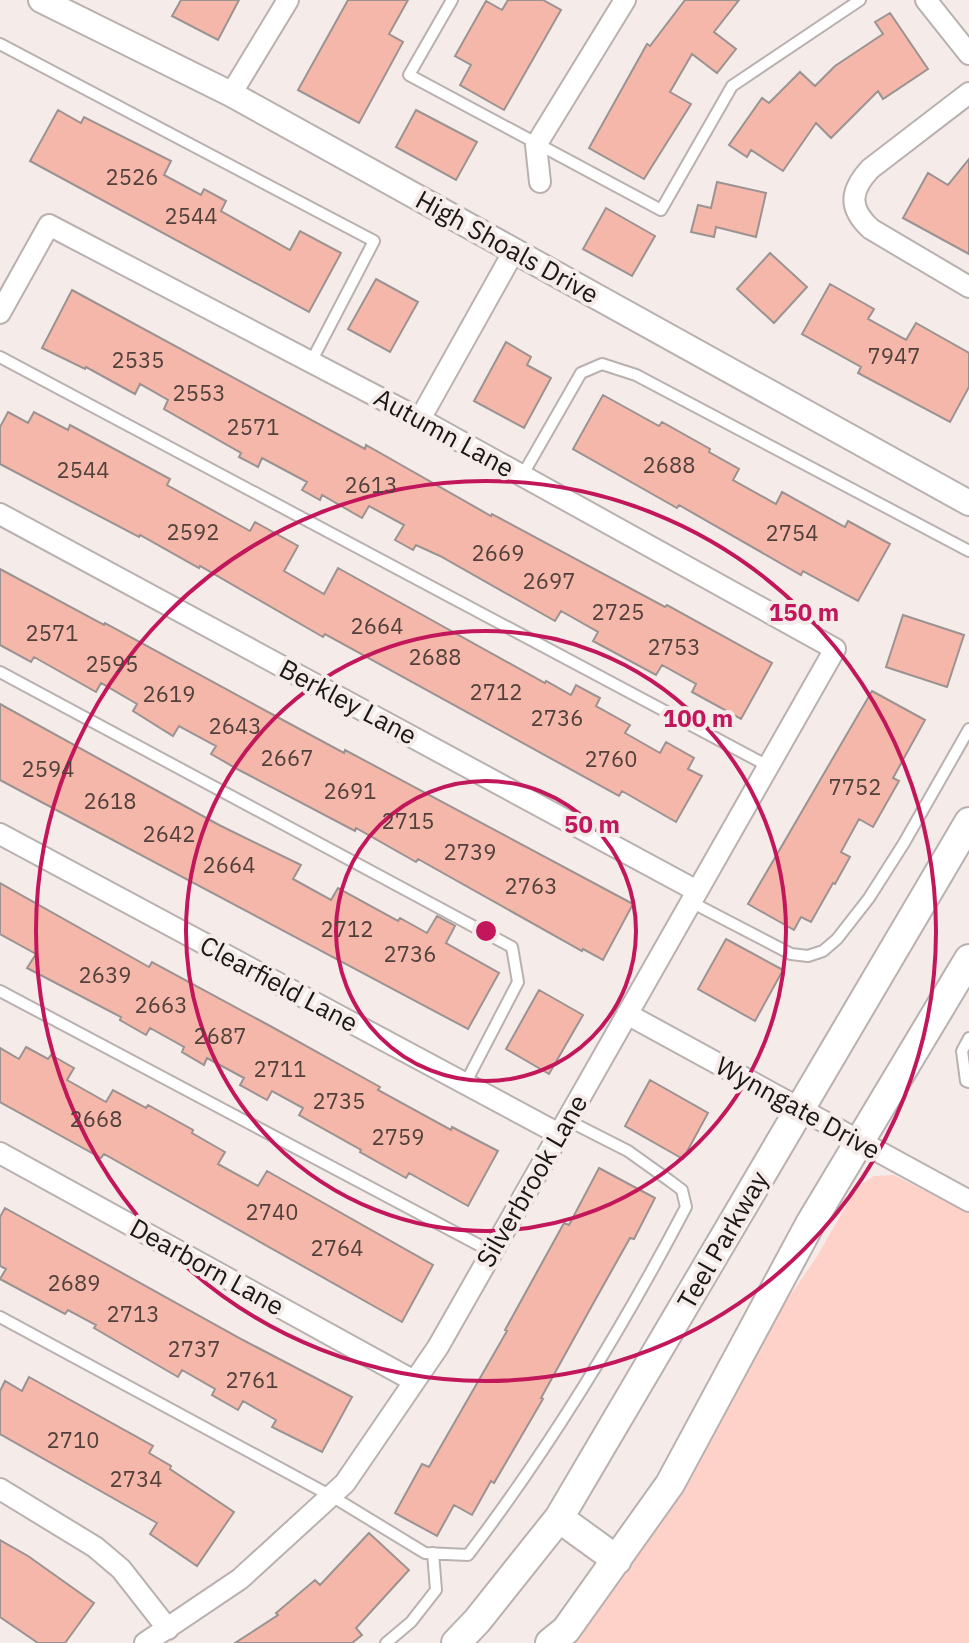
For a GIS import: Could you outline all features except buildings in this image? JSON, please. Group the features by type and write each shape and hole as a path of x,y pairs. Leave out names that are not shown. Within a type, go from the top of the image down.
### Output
{"main road":[{"name":"Teel Parkway","path":"456,1643 559,1518 969,822"},
{"path":"550,1643 566,1630 670,1484 790,1260 969,959"},
{"path":"559,1518 617,1560"}],"street":[{"name":"High Shoals Drive","path":"41,0 231,94 969,503"},
{"path":"540,182 536,145 625,0"},
{"path":"926,0 969,54"},
{"path":"231,94 286,1"},
{"path":"969,93 870,169 860,181 852,201 859,218 871,229 969,287"},
{"name":"Autumn Lane","path":"0,313 49,225 420,419 835,649"},
{"path":"420,419 514,251"},
{"name":"Berkley Lane","path":"0,514 694,896"},
{"name":"Silverbrook Lane","path":"145,1643 240,1579 345,1483 438,1347 835,649"},
{"name":"Clearfield Lane","path":"0,834 465,1084 563,1127"},
{"name":"Wynngate Drive","path":"627,1014 969,1201"},
{"name":"Dearborn Lane","path":"0,1153 414,1381"},
{"path":"0,1489 65,1526 112,1561 146,1597 168,1629"}],"lane":[{"path":"452,0 409,75 661,210 732,86 860,0"},
{"path":"0,44 374,241 311,362"},
{"path":"0,357 768,766"},
{"path":"522,476 581,373 602,364 636,375 969,551"},
{"path":"0,672 512,947 518,982 465,1084"},
{"path":"694,896 791,954 808,956 823,951 837,939 883,876 969,729"},
{"path":"0,991 492,1252"},
{"path":"969,1038 962,1051 966,1081 969,1082"},
{"path":"0,1317 333,1497 425,1553 468,1555 517,1491 602,1358 686,1207 682,1190 628,1151 563,1127"},
{"path":"386,1643 411,1622 436,1590 433,1553"}],"shaded area":[{"path":"894,1175 969,1213 969,1643 565,1643 816,1258 857,1187 874,1176"}]}
